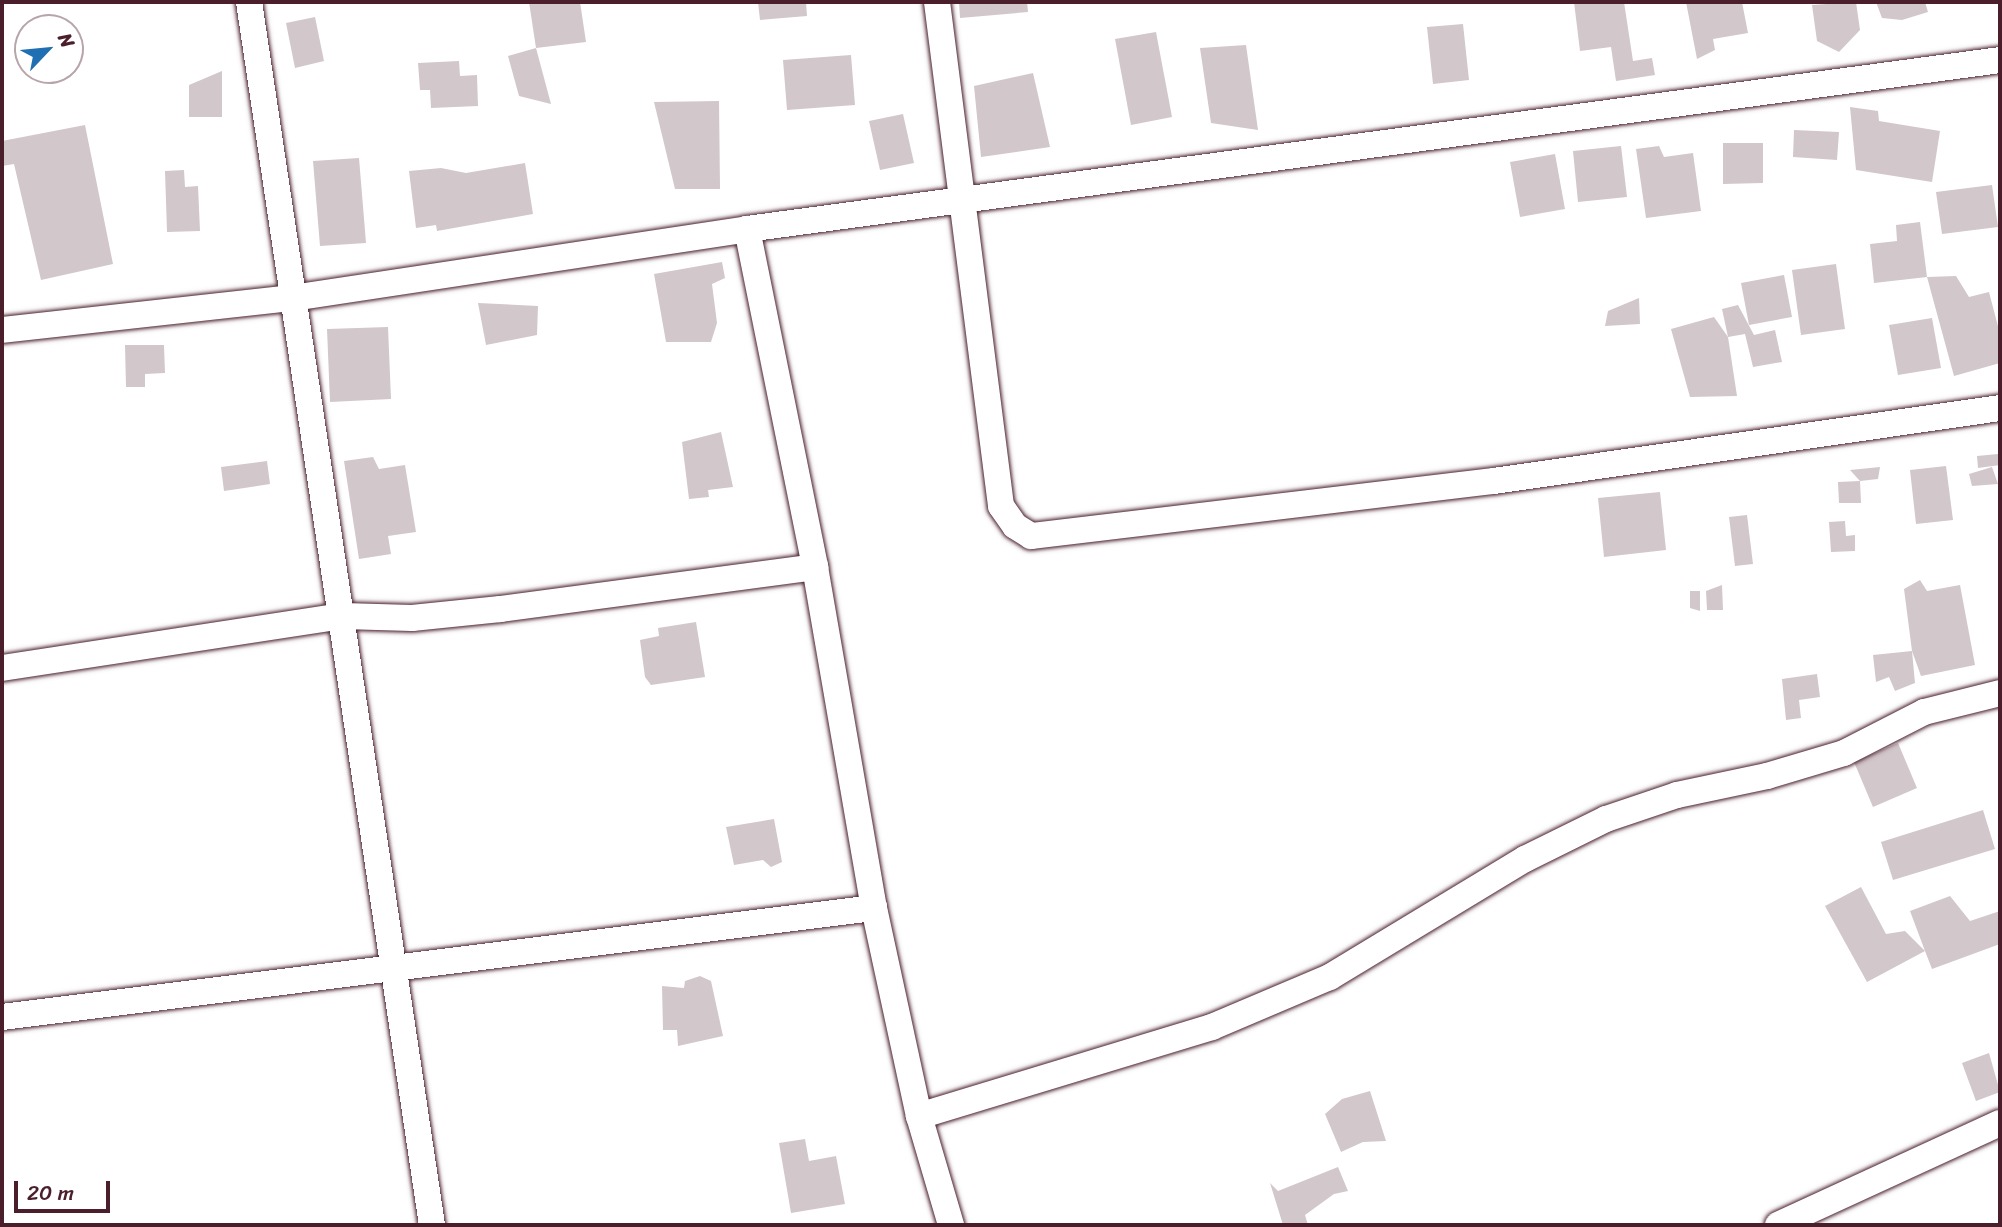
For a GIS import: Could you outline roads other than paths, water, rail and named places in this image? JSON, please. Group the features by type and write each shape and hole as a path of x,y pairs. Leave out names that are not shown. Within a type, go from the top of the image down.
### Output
{"street":[{"path":"250,2 343,616 390,967 432,1225"},
{"path":"936,2 959,203 1001,506 1015,526 1031,536 1546,474 2000,408"},
{"path":"2,330 293,298 747,229 959,203 2000,60"},
{"path":"747,229 815,567 874,908 919,1116 951,1225"},
{"path":"2,668 343,616 412,618 501,609 815,567"},
{"path":"919,1116 1212,1027 1330,977 1525,859 1606,819 1676,795 1767,776 1844,753 1924,712 2000,693"},
{"path":"2,1017 874,908"},
{"path":"1778,1225 1805,1220 2000,1122"}]}
